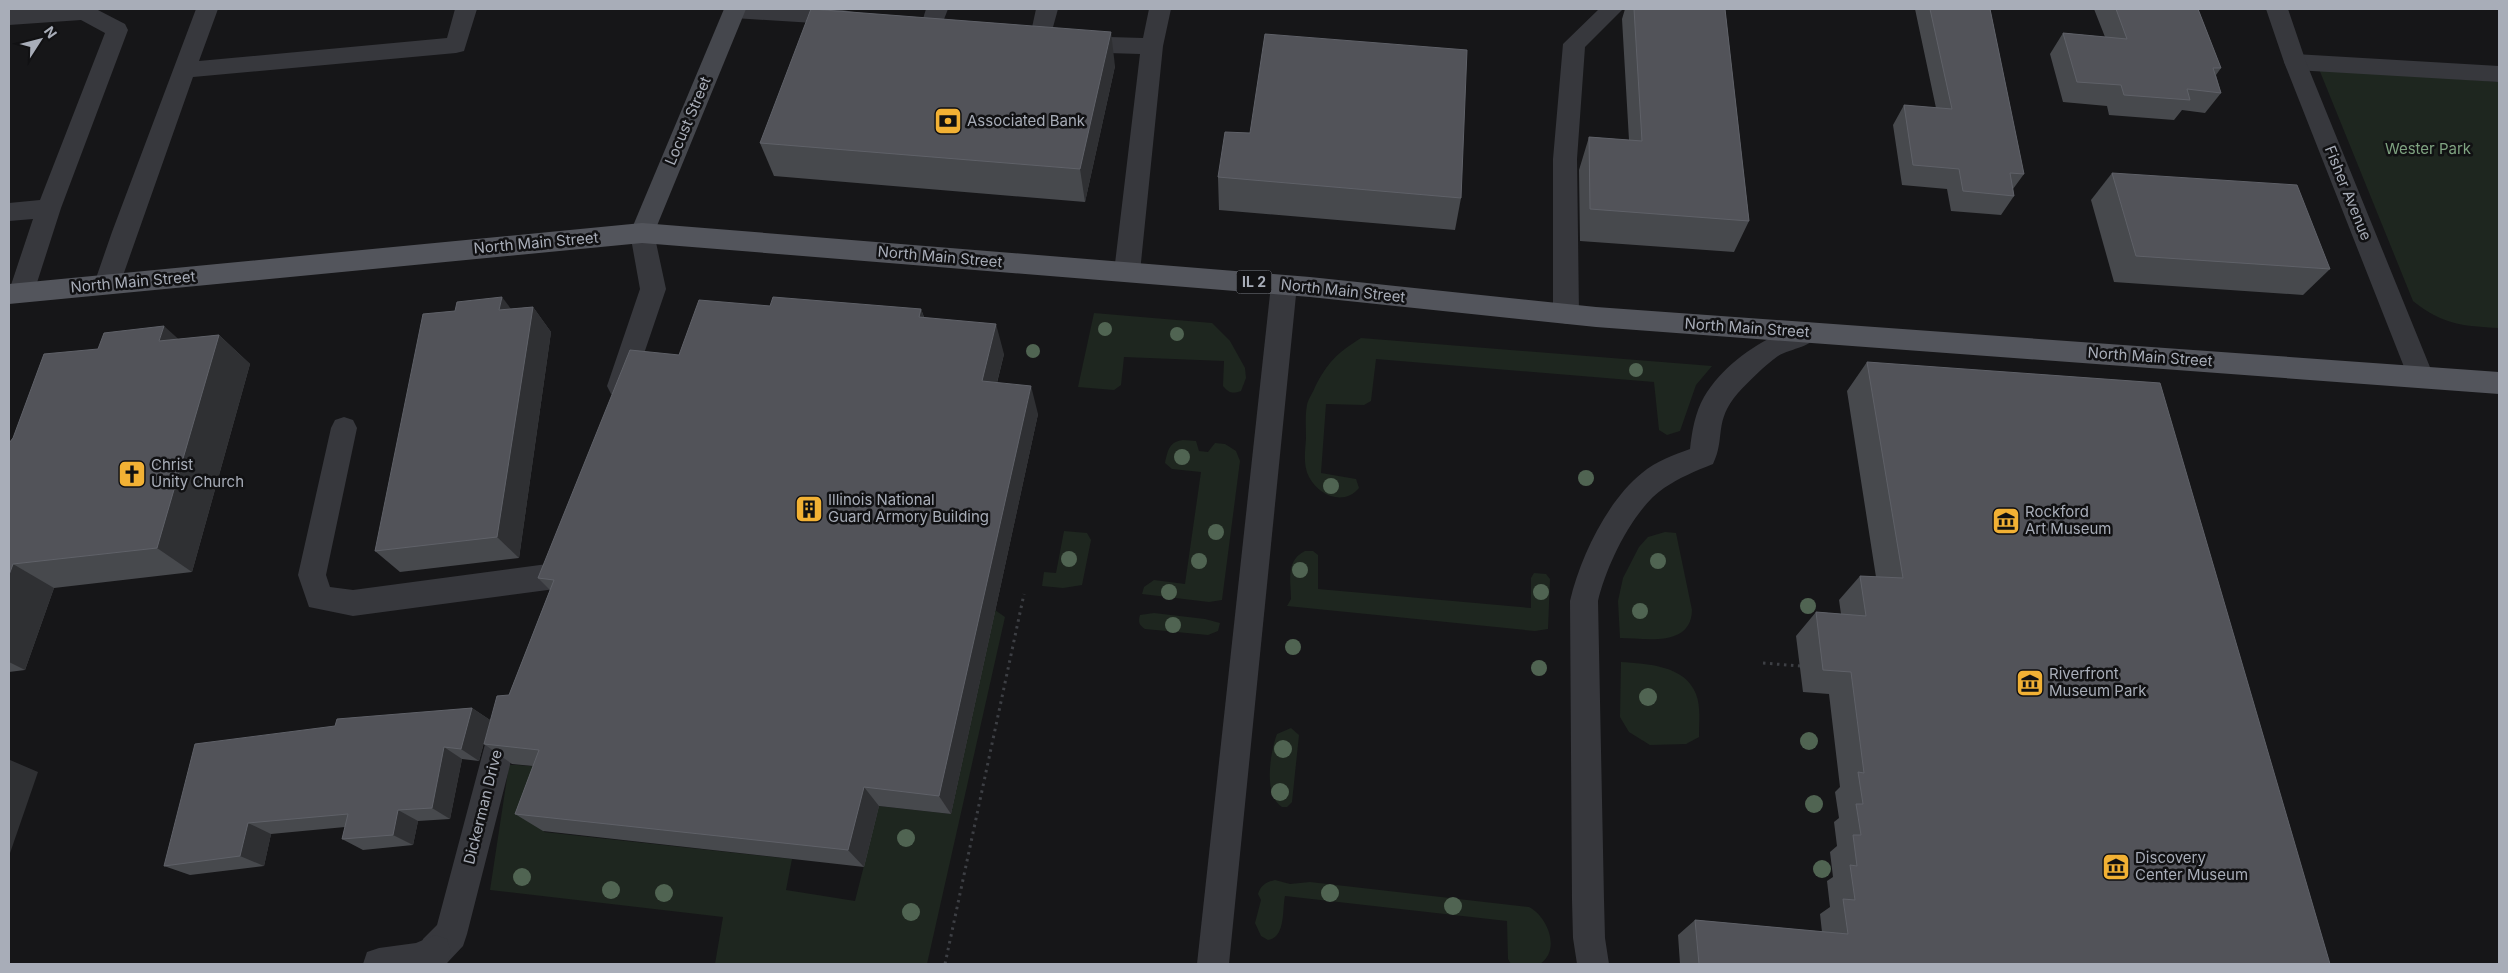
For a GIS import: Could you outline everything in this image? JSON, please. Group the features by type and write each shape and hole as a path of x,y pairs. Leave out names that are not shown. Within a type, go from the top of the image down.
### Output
{"main road":[{"name":"North Main Street","path":"15,293 642,233 1284,285 1566,314 2499,383"}],"street":[{"path":"108,284 124,232 186,70 207,9"},
{"path":"186,70 456,45 466,9"},
{"path":"735,9 866,18"},
{"name":"Locust Street","path":"642,233 735,9"},
{"path":"1047,9 1032,31 1073,44 1152,46"},
{"path":"1127,272 1152,46 1160,9"},
{"path":"1566,314 1565,158 1574,44 1612,9"},
{"name":"Fisher Avenue","path":"2277,9 2295,62 2421,377"},
{"path":"9,17 71,11 84,12 116,30 15,293"},
{"path":"2295,62 2499,74"},
{"path":"9,212 49,208"},
{"path":"612,409 653,289 642,233"},
{"path":"1213,964 1284,285"},
{"path":"1593,964 1589,938 1588,900 1584,602 1590,579 1602,549 1630,505 1652,481 1675,467 1703,456 1706,428 1714,404 1730,384 1769,349 1808,332"},
{"path":"344,428 312,575 319,598 353,604 555,576"},
{"path":"545,603 564,548"},
{"name":"Dickerman Drive","path":"379,964 419,959 435,950 451,934 514,692"}],"path":[{"path":"945,964 1024,594"},
{"path":"1762,663 1800,666"}],"green space":[{"name":"Wester Park","path":"2319,69 2499,82 2499,328 2464,325 2444,320 2413,301"},
{"path":"1094,313 1212,323 1230,341 1245,368 1246,378 1241,391 1231,392 1223,386 1224,361 1124,357 1121,385 1114,390 1078,387"},
{"path":"1361,338 1712,366 1696,385 1680,431 1667,435 1659,430 1654,382 1376,359 1371,401 1364,405 1326,404 1321,473 1356,479 1359,488 1346,497 1332,496 1325,494 1313,484 1307,472 1305,458 1307,405 1329,364 1346,348"},
{"path":"1183,440 1196,441 1199,451 1208,452 1215,443 1225,444 1236,451 1240,461 1222,600 1209,602 1142,594 1144,587 1154,580 1185,584 1201,472 1172,469 1165,463 1168,451 1172,445"},
{"path":"1064,531 1087,533 1091,540 1082,585 1063,588 1042,586 1044,572 1056,573"},
{"path":"1665,532 1676,533 1692,610 1690,622 1684,630 1675,636 1654,639 1620,638 1618,601 1623,578 1639,547 1648,537"},
{"path":"1305,551 1313,551 1318,555 1318,589 1531,608 1531,578 1534,573 1546,574 1550,579 1548,629 1535,631 1287,606 1291,599 1290,572 1294,560"},
{"path":"995,610 1005,617 927,964 715,964 723,917 490,890 509,765 517,765 566,769 544,832 792,859 786,890 855,901 879,806 951,814"},
{"path":"1154,613 1205,619 1220,623 1218,631 1208,635 1145,629 1141,626 1140,615"},
{"path":"1621,662 1664,668 1683,677 1691,684 1699,704 1699,737 1686,744 1650,745 1629,732 1620,717"},
{"path":"1291,728 1299,735 1292,802 1287,807 1282,807 1272,793 1270,762 1277,734"},
{"path":"1275,880 1290,884 1310,882 1529,907 1542,918 1550,934 1550,951 1540,964 1511,964 1508,959 1507,921 1285,896 1282,922 1278,934 1268,940 1261,936 1255,923 1261,900 1258,894 1264,884"}],"building":[{"name":"Associated Bank","path":"811,9 1111,32 1080,169 760,143"},
{"path":"1634,9 1725,9 1749,221 1590,209 1589,137 1642,141"},
{"path":"1930,9 1990,9 2024,174 2010,173 2014,196 1963,191 1959,169 1913,165 1904,105 1952,109"},
{"path":"2116,9 2198,9 2221,68 2213,68 2221,93 2187,89 2190,100 2124,95 2121,85 2077,82 2063,33 2127,39"},
{"path":"1265,34 1467,50 1461,198 1218,177 1225,132 1250,133"},
{"path":"2112,173 2297,185 2330,269 2136,256"},
{"path":"502,297 499,310 533,307 497,537 375,551 423,314 455,311 457,302"},
{"name":"Illinois National Guard Armory Building","path":"773,297 921,309 919,317 996,324 982,381 1031,386 939,796 864,787 848,850 515,814 539,750 484,744 497,696 509,695 554,580 538,578 630,350 679,355 699,300 770,306"},
{"name":"Christ Unity Church","path":"164,326 159,341 219,335 157,548 13,564 9,575 9,443 13,438 44,354 98,349 104,333"},
{"name":"Riverfront Museum Park","path":"1867,362 2160,383 2330,964 1699,964 1695,920 1848,934 1843,899 1855,900 1850,865 1857,866 1853,835 1861,835 1856,804 1863,804 1858,772 1864,773 1851,672 1823,670 1816,612 1866,616 1860,576 1903,578"},
{"path":"472,708 461,749 444,747 432,808 398,810 393,835 342,839 348,814 248,823 240,856 164,866 195,744 335,726 337,719"}],"place":[{"name":"Associated Bank","path":"948,121"},
{"name":"Christ Unity Church","path":"132,474"},
{"name":"Illinois National Guard Armory Building","path":"809,509"},
{"name":"Rockford Art Museum","path":"2006,521"},
{"name":"Riverfront Museum Park","path":"2030,683"},
{"name":"Discovery Center Museum","path":"2116,867"}]}
